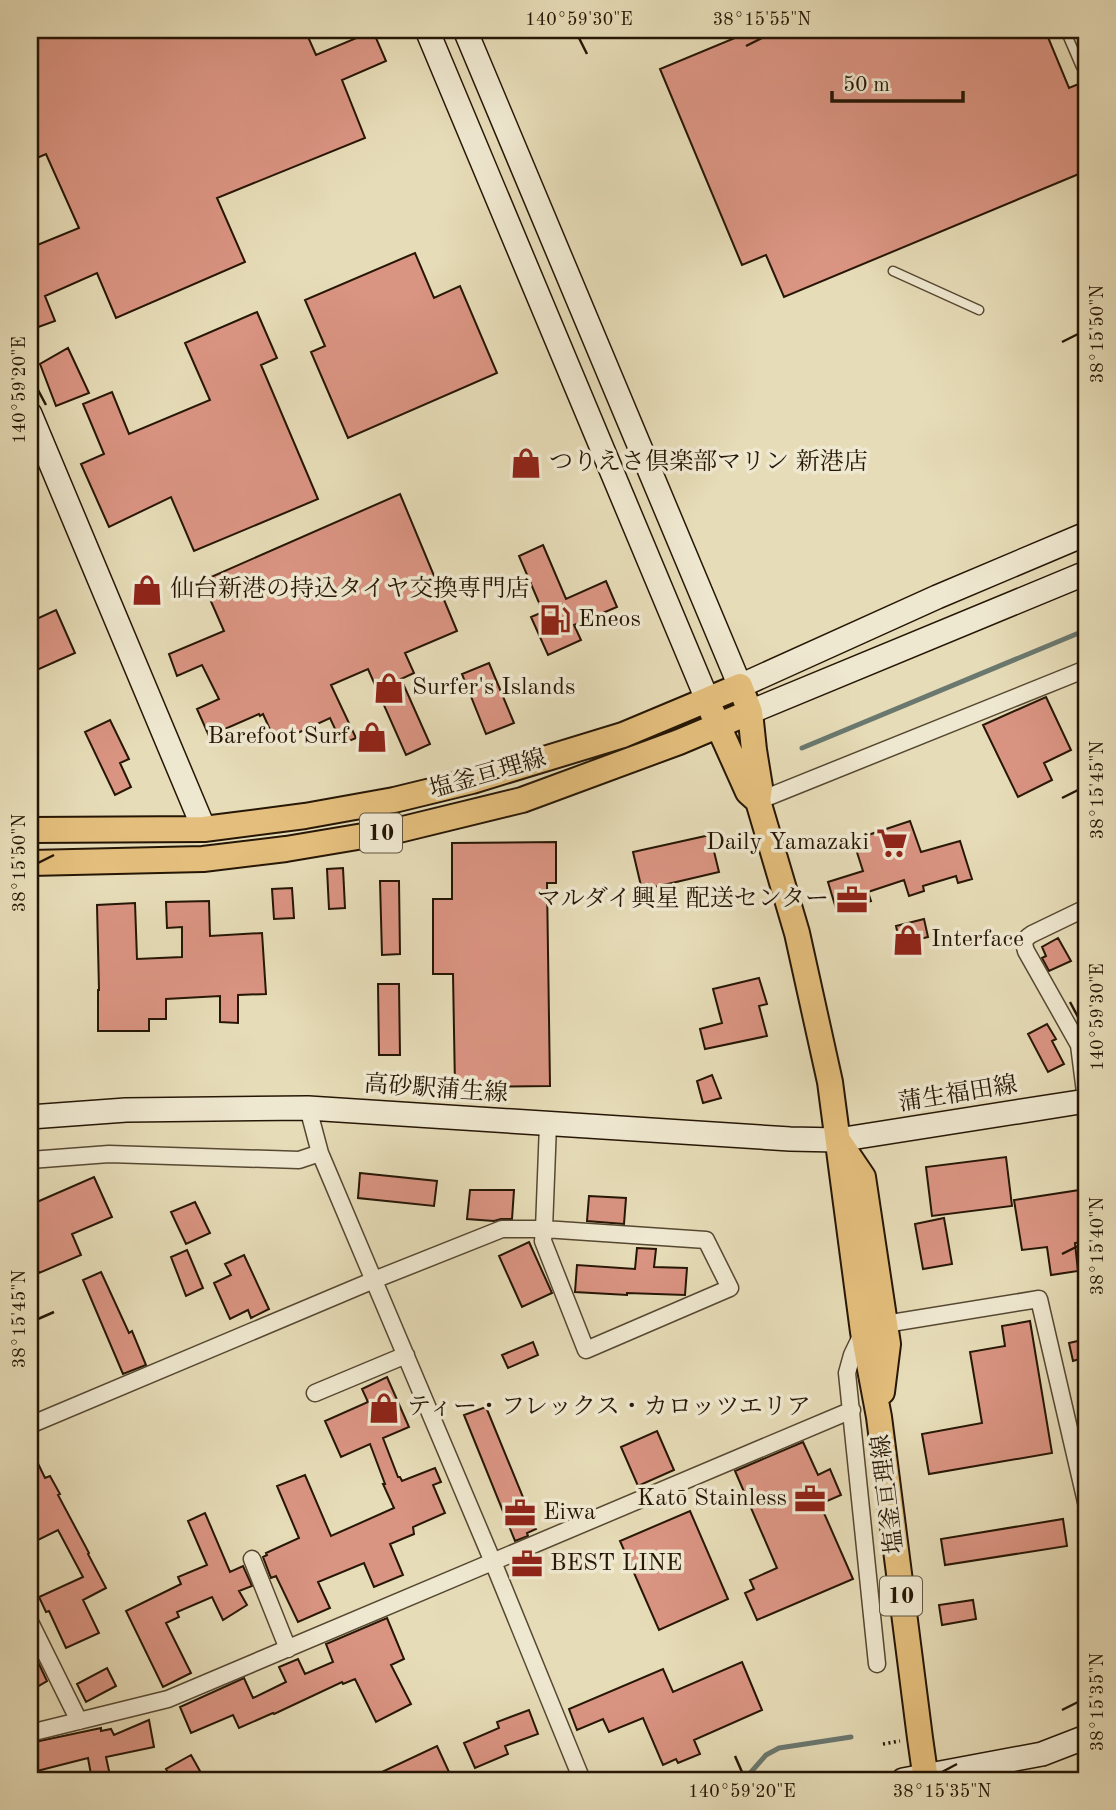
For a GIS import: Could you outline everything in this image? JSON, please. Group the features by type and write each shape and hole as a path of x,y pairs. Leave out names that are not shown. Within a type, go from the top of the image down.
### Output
{"main road":[{"name":"塩釜亘理線","path":"30,830 204,829 305,816 394,800 472,781 623,735 740,686 750,712 743,755 797,933 830,1082 838,1140 874,1328 879,1416 918,1779"},
{"name":"10","path":"707,699 718,726 743,755"},
{"name":"塩釜亘理線","path":"30,863 203,859 286,849 399,830 522,800 750,712"},
{"name":"塩釜亘理線","path":"838,1140 863,1177 878,1279 872,1292 874,1328"}],"street":[{"path":"427,30 707,699"},
{"path":"465,30 740,686 937,597 1086,534"},
{"path":"30,414 204,829"},
{"path":"750,712 1086,573"},
{"path":"755,793 1086,669"},
{"path":"1086,908 1031,934 1024,942 1026,951 1079,1045 1086,1100"},
{"name":"蒲生福田線","path":"838,1140 1086,1100"},
{"path":"308,1108 320,1153 493,1562 579,1779"},
{"name":"高砂駅蒲生線","path":"30,1117 126,1110 308,1108 838,1140"},
{"path":"30,1425 502,1229 544,1229 706,1240 730,1288 586,1350 543,1241 544,1229 548,1124"},
{"path":"30,1160 108,1154 299,1160 320,1153"},
{"path":"877,1664 847,1373 852,1355 874,1328 1039,1299 1086,1502"},
{"path":"315,1393 406,1355"},
{"path":"30,1733 168,1699 852,1410"},
{"path":"252,1559 288,1649"},
{"path":"30,1622 79,1721"},
{"path":"918,1779 1042,1754 1086,1737"}],"lane":[{"path":"1065,30 1081,67 1086,65"},
{"path":"893,271 979,310"}],"path":[{"path":"883,1744 900,1741"}],"building":[{"path":"30,30 305,30 316,55 373,31 386,61 342,80 365,138 217,198 245,262 116,318 97,273 45,296 55,321 30,330 30,248 79,228 46,154 30,161"},
{"path":"754,30 1045,30 1069,88 1086,81 1086,171 784,297 766,255 742,265 660,69"},
{"path":"415,253 434,298 460,286 497,373 348,438 311,352 325,346 305,300"},
{"path":"257,312 277,358 261,365 318,499 194,551 171,497 109,527 81,464 104,454 83,404 112,392 129,434 210,400 185,343"},
{"path":"68,348 89,393 56,406 40,364"},
{"path":"400,494 457,631 405,653 414,673 401,679 430,744 406,755 368,669 331,685 356,738 342,744 330,718 276,743 263,714 209,736 197,709 219,699 202,665 177,676 169,654 224,631 202,581"},
{"path":"543,545 566,599 606,581 617,607 574,625 581,640 548,655 531,617 543,612 519,556"},
{"path":"56,610 75,653 30,673 30,622"},
{"path":"489,663 514,723 486,734 462,674"},
{"path":"1046,697 1071,750 1044,763 1052,780 1018,797 983,725"},
{"path":"110,720 129,759 120,763 131,787 115,795 85,732"},
{"path":"910,821 921,852 960,841 972,879 958,883 956,876 923,886 924,891 909,896 904,880 868,892 871,901 837,912 828,882 863,871 853,840"},
{"path":"710,835 719,872 642,890 633,852"},
{"path":"556,842 556,883 547,883 550,1086 455,1087 453,974 433,974 433,899 452,899 452,843"},
{"path":"343,868 345,908 329,909 327,869"},
{"path":"380,881 399,881 400,954 382,955"},
{"path":"292,888 294,918 274,919 272,889"},
{"path":"209,901 210,936 262,933 266,994 238,995 238,1023 220,1022 220,996 166,999 166,1019 149,1019 149,1031 98,1031 97,905 135,903 137,959 182,957 182,927 167,928 166,902"},
{"path":"924,919 928,937 900,944 896,926"},
{"path":"1058,938 1071,961 1049,971 1042,958 1046,956 1042,947"},
{"path":"759,978 767,1004 759,1006 767,1036 705,1049 700,1029 722,1023 713,989"},
{"path":"378,984 399,984 400,1055 379,1055"},
{"path":"1047,1024 1056,1039 1052,1041 1064,1064 1048,1072 1028,1034"},
{"path":"712,1075 721,1098 703,1103 697,1081"},
{"path":"1006,1157 1012,1206 932,1216 926,1167"},
{"path":"360,1173 437,1181 434,1206 358,1198"},
{"path":"94,1177 112,1217 72,1234 81,1255 39,1273 30,1251 30,1205"},
{"path":"1086,1189 1086,1241 1075,1243 1078,1271 1051,1275 1047,1247 1022,1250 1014,1200"},
{"path":"470,1190 514,1190 512,1219 467,1219"},
{"path":"589,1196 626,1198 624,1224 587,1221"},
{"path":"195,1202 210,1233 186,1244 171,1212"},
{"path":"944,1218 952,1264 923,1269 915,1224"},
{"path":"529,1242 552,1293 522,1307 499,1256"},
{"path":"637,1248 656,1249 654,1267 687,1268 685,1295 575,1292 577,1265 635,1269"},
{"path":"187,1250 203,1288 186,1296 171,1257"},
{"path":"244,1255 269,1309 251,1318 248,1310 230,1319 214,1283 231,1275 225,1264"},
{"path":"101,1272 129,1333 132,1331 146,1365 123,1374 83,1280"},
{"path":"1030,1321 1052,1453 929,1474 922,1434 982,1423 970,1352 1005,1346 1002,1326"},
{"path":"1086,1339 1086,1357 1073,1361 1069,1343"},
{"path":"533,1342 538,1355 508,1368 502,1355"},
{"path":"387,1377 409,1427 383,1438 398,1477 402,1481 435,1468 441,1482 433,1485 445,1513 413,1527 414,1534 390,1544 403,1575 374,1587 364,1563 318,1582 330,1608 298,1622 276,1576 271,1578 263,1557 266,1553 299,1538 277,1486 305,1475 331,1536 394,1508 370,1444 341,1457 325,1421 368,1402 362,1389"},
{"path":"486,1407 536,1529 527,1533 528,1536 515,1541 464,1415"},
{"path":"657,1431 674,1470 638,1486 621,1447"},
{"path":"803,1442 818,1475 830,1469 841,1495 820,1504 853,1579 757,1620 745,1593 754,1589 750,1580 777,1568 735,1471"},
{"path":"30,1447 45,1478 50,1476 60,1494 58,1495 106,1588 83,1600 99,1633 66,1648 49,1611 46,1612 39,1597 83,1577 58,1530 30,1544 30,1516 36,1513 30,1502"},
{"path":"690,1511 728,1599 659,1630 620,1541"},
{"path":"205,1513 230,1572 243,1566 252,1586 239,1591 247,1605 223,1620 212,1597 177,1612 179,1617 166,1623 191,1673 163,1687 126,1611 181,1584 178,1577 207,1565 188,1521"},
{"path":"1063,1519 1067,1546 945,1565 941,1539"},
{"path":"536,1555 542,1567 518,1577 513,1565"},
{"path":"973,1600 976,1619 942,1625 939,1605"},
{"path":"387,1618 404,1659 391,1665 411,1704 376,1722 355,1679 343,1684 342,1682 239,1728 233,1715 191,1733 180,1707 244,1678 253,1698 286,1682 279,1667 298,1659 305,1674 333,1662 326,1644"},
{"path":"38,1662 47,1681 30,1691 30,1667"},
{"path":"742,1662 762,1710 694,1740 700,1754 678,1763 676,1759 663,1765 643,1718 609,1732 603,1719 577,1730 569,1709 663,1669 673,1692"},
{"path":"107,1668 116,1686 86,1702 77,1684"},
{"path":"529,1710 538,1734 505,1746 508,1754 475,1768 464,1743 499,1728 497,1722"},
{"path":"149,1720 154,1747 106,1757 111,1780 92,1780 88,1758 33,1772 30,1743 101,1728 101,1731 111,1729 114,1735"},
{"path":"437,1746 449,1772 431,1780 365,1780"},
{"path":"191,1755 205,1780 172,1780 166,1769"}],"waterway":[{"path":"802,748 1086,630"},
{"path":"736,1780 745,1779 766,1755 779,1748 851,1737"}],"place":[{"name":"つりえさ倶楽部マリン 新港店","path":"526,463"},
{"name":"仙台新港の持込タイヤ交換専門店","path":"147,590"},
{"name":"Eneos","path":"555,620"},
{"name":"Surfer's Islands","path":"389,688"},
{"name":"Barefoot Surf","path":"372,737"},
{"name":"Daily Yamazaki","path":"892,843"},
{"name":"マルダイ興星 配送センター","path":"852,900"},
{"name":"Interface","path":"908,940"},
{"name":"ティー・フレックス・カロッツエリア","path":"384,1408"},
{"name":"Katō Stainless","path":"810,1499"},
{"name":"Eiwa","path":"520,1513"},
{"name":"BEST LINE","path":"527,1564"}]}
